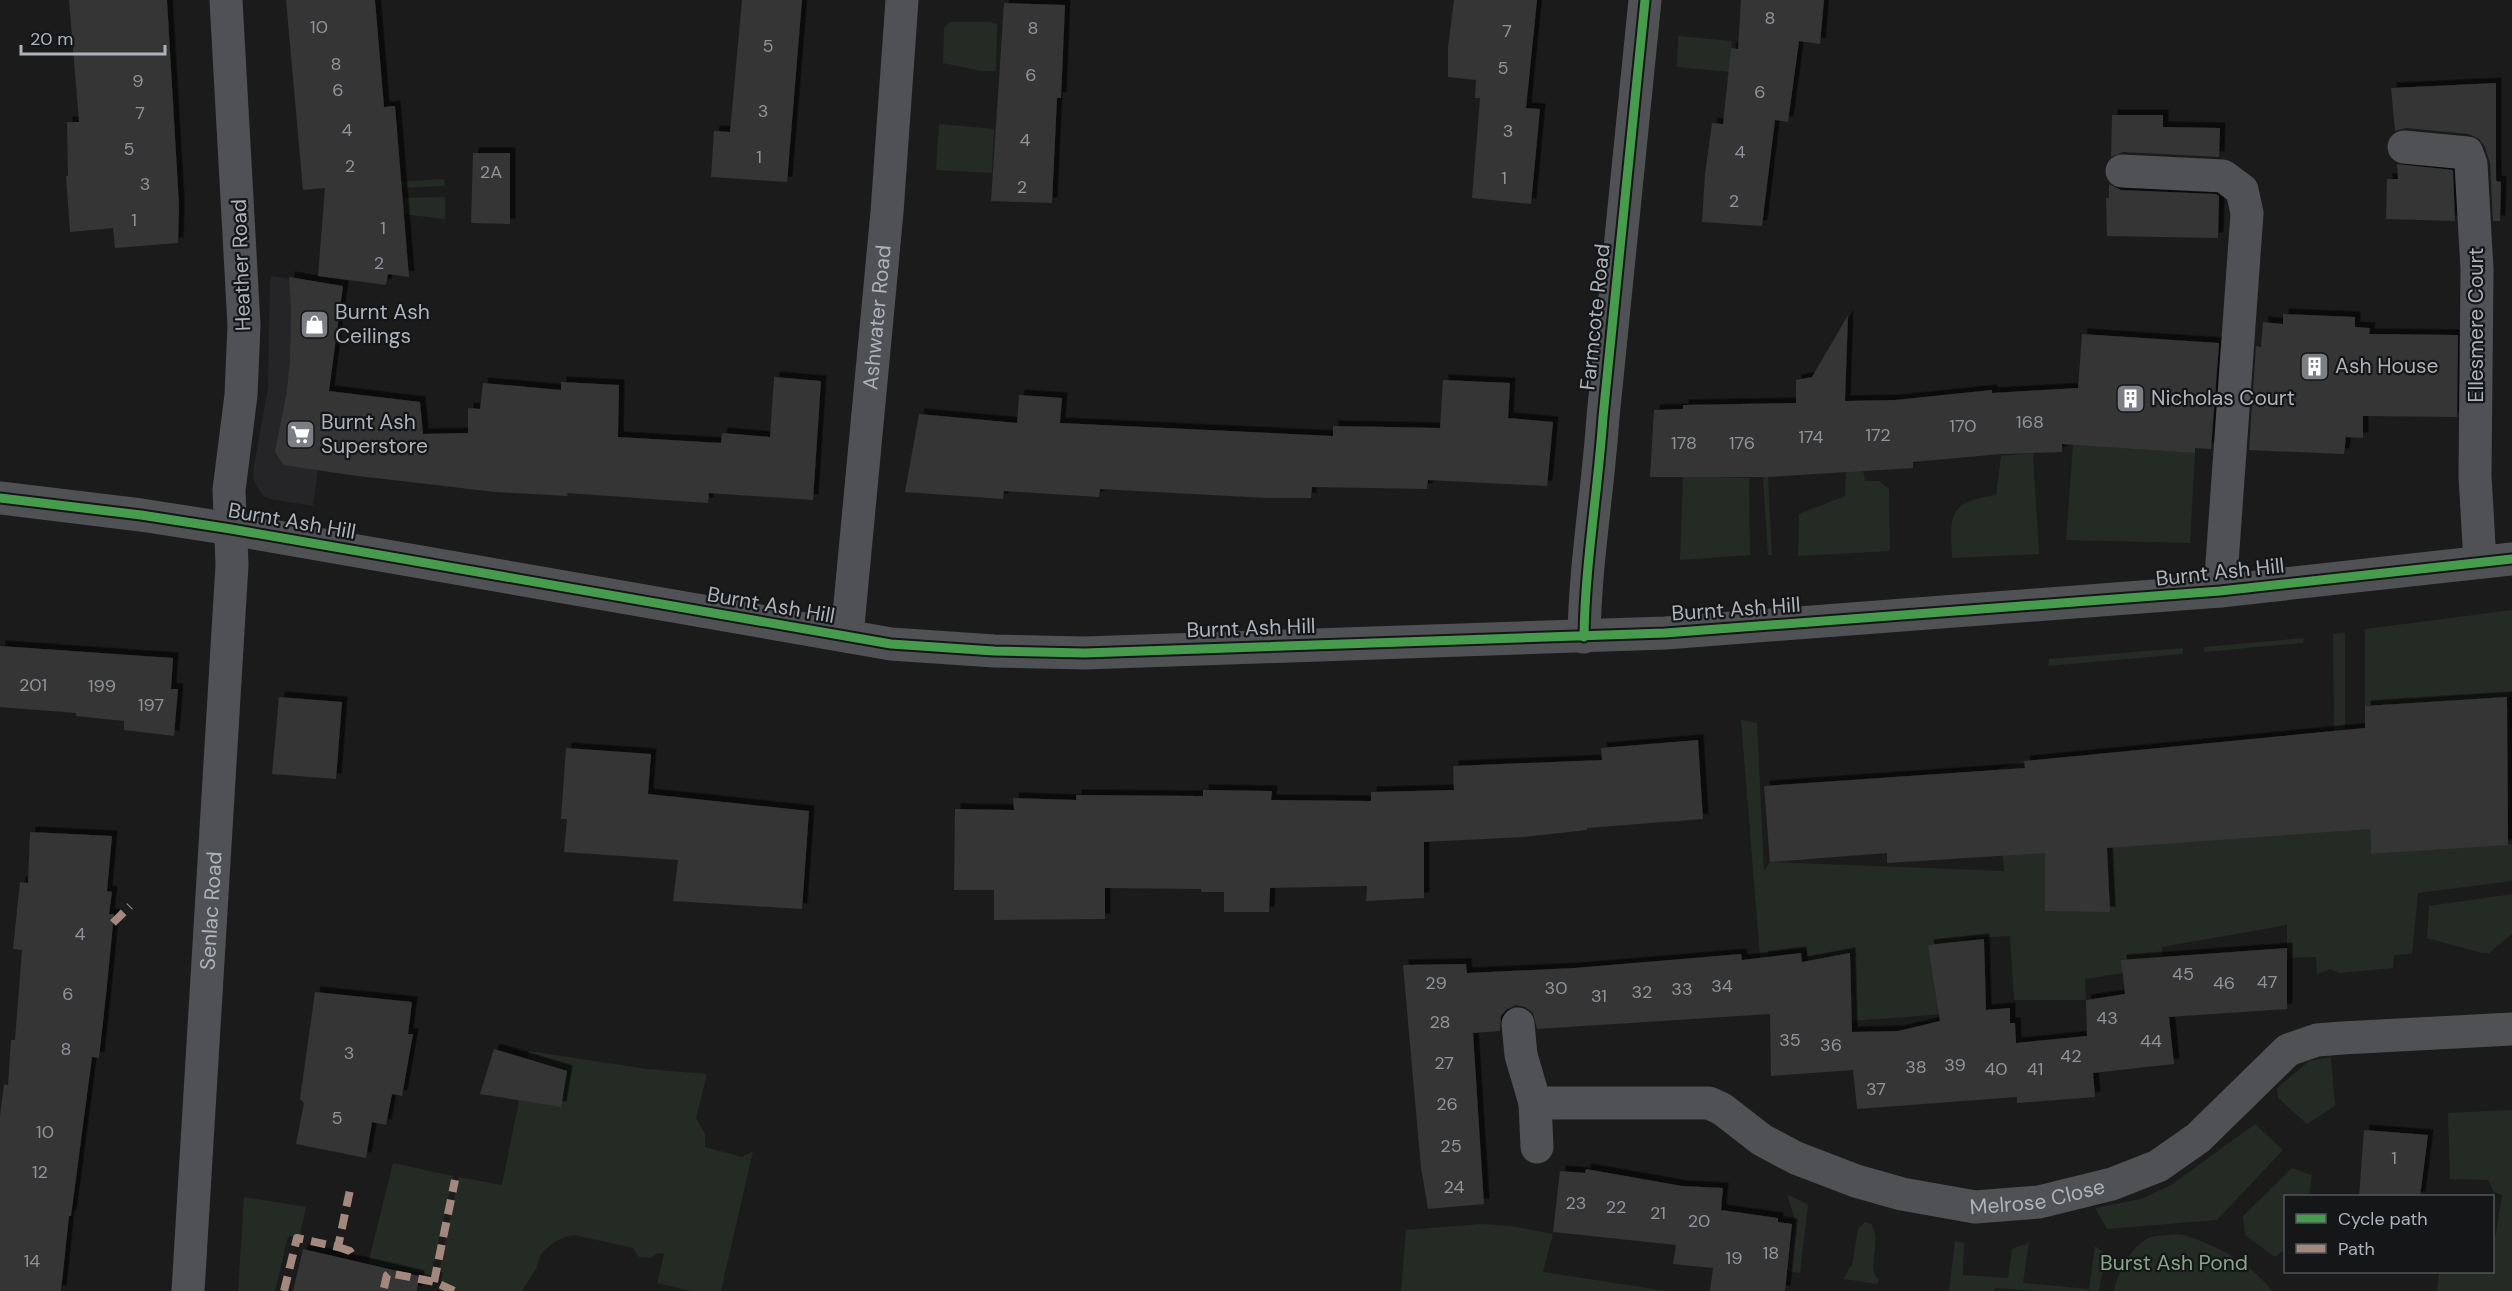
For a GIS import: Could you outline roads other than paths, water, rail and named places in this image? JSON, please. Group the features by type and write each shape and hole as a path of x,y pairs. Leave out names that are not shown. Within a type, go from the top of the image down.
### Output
{"street":[{"name":"Heather Road","path":"226,0 244,325 241,395 229,490 231,529"},
{"name":"Ashwater Road","path":"847,636 887,212 902,0"},
{"name":"Farmcote Road","path":"1584,637 1603,417 1645,0"},
{"name":"Ellesmere Court","path":"2404,147 2467,153 2471,164 2477,269 2475,476 2480,562"},
{"path":"2122,171 2223,177 2242,190 2247,213 2220,591"},
{"name":"Burnt Ash Hill","path":"0,498 141,515 231,529 847,636 919,646 1084,653 1424,640 1584,637 1901,616 2220,591 2512,559"},
{"name":"Senlac Road","path":"188,1291 232,573 231,529"},
{"path":"1518,1024 1521,1055 1535,1103 1537,1147"},
{"name":"Melrose Close","path":"1535,1103 1709,1103 1722,1109 1762,1140 1796,1158 1856,1181 1902,1194 1975,1207 2039,1203 2112,1184 2158,1166 2198,1138 2288,1050 2317,1040 2512,1029"}],"place":[{"name":"Burnt Ash Ceilings","path":"314,324"},
{"name":"Ash House","path":"2314,366"},
{"name":"Nicholas Court","path":"2130,398"},
{"name":"Burnt Ash Superstore","path":"300,434"}],"park label":[{"name":"Burst Ash Pond","path":"2174,1263"}]}
